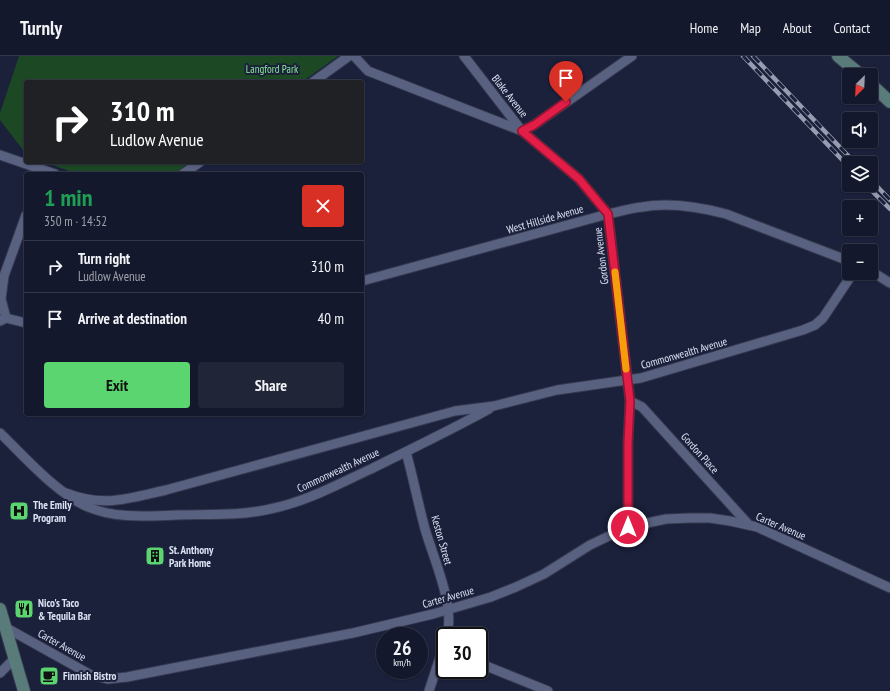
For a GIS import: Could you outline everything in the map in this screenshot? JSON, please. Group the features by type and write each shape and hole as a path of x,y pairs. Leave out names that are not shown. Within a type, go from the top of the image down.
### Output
{"main road":[{"path":"838,56 853,68"},
{"path":"878,91 890,102"},
{"path":"0,609 3,626 24,691"}],"street":[{"path":"316,80 349,56"},
{"name":"Gordon Avenue","path":"354,56 368,71 522,131 579,179 608,214 630,401 628,443 628,527"},
{"name":"Blake Avenue","path":"464,56 522,131"},
{"path":"522,131 534,125 632,56"},
{"path":"0,155 42,172"},
{"path":"186,172 197,164"},
{"name":"West Hillside Avenue","path":"364,280 608,214 642,206 663,205 706,209 726,214 842,258"},
{"path":"24,221 4,276 1,299 3,320 24,324"},
{"path":"878,276 890,284"},
{"name":"Commonwealth Avenue","path":"66,493 91,501 105,502 119,500 166,490 455,412 494,406 557,390 627,380 690,364 794,333 815,325 823,318 848,280"},
{"name":"Gordon Place","path":"630,401 642,407 750,525"},
{"name":"Commonwealth Avenue","path":"0,434 50,481 66,493 87,506 106,513 123,516 170,516 257,512 289,504 324,492 462,424 494,406"},
{"name":"Keston Street","path":"406,452 445,596 448,609 449,627"},
{"name":"Carter Avenue","path":"3,626 90,674 100,678 112,679 127,677 353,633 433,614 491,597 544,574 590,545 628,527 666,519 717,519 757,527 890,588"},
{"path":"0,672 14,659"},
{"path":"488,667 548,691"},
{"path":"429,691 436,670"}],"green space":[{"name":"Langford Park","path":"19,56 338,56 305,80 24,80 24,151 0,120 0,113"},
{"path":"50,164 188,164 177,172 72,172"}],"railway":[{"path":"743,56 842,160"},
{"path":"753,56 848,156"},
{"path":"878,187 890,200"},
{"path":"873,192 890,209"}],"slow traffic":[{"path":"615,272 626,369"}],"place":[{"name":"The Emily Program","path":"19,511"},
{"name":"St. Anthony Park Home","path":"155,556"},
{"name":"Nico's Taco & Tequila Bar","path":"24,609"},
{"name":"Finnish Bistro","path":"49,676"}],"route":[{"path":"566,102 534,125 522,131 579,179 608,214 630,401 628,443 628,527"}]}
